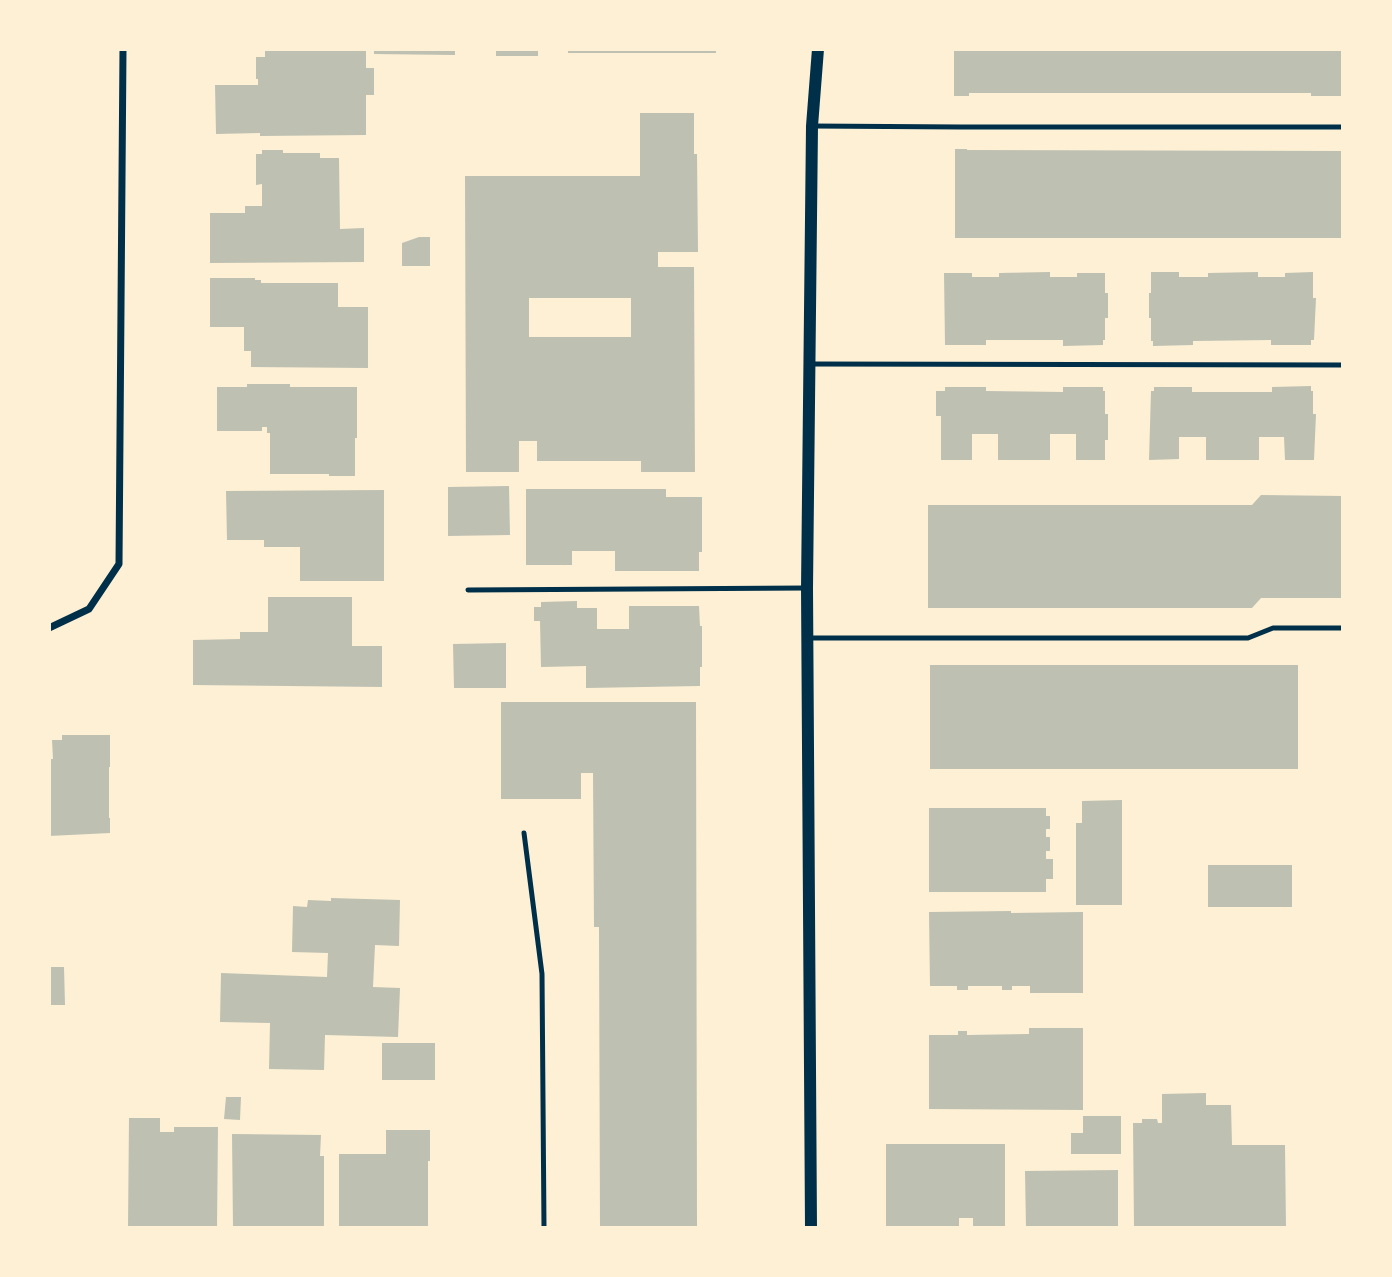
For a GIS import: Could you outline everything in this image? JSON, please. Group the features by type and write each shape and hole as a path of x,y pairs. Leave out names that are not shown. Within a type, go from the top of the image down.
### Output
{"street":[{"path":"49,628 89,609 119,564 123,49"},
{"path":"811,1228 807,588 812,126 818,49"}],"lane":[{"path":"812,126 1343,127"},
{"path":"810,364 1343,365"},
{"path":"468,590 807,588"},
{"path":"807,638 1248,638 1273,628 1343,628"},
{"path":"524,833 542,974 544,1228"}],"building":[{"path":"265,49 366,49 366,68 374,68 374,95 366,95 366,135 216,134 215,85 258,85 256,57 265,57"},
{"path":"374,49 455,49 455,55 374,54"},
{"path":"496,49 538,49 538,56 496,56"},
{"path":"568,49 716,49 716,53 568,53"},
{"path":"954,49 1343,49 1343,96 1311,96 1311,93 969,93 969,96 954,96"},
{"path":"640,113 694,113 698,252 658,252 658,267 694,267 695,472 641,472 641,461 537,461 537,441 519,441 519,472 466,472 465,176 640,176","holes":["529,298 631,298 631,337 529,337"]},
{"path":"955,149 1343,151 1343,238 955,238"},
{"path":"262,150 320,153 320,158 339,158 340,229 364,228 364,262 210,263 210,213 245,213 245,206 262,206 262,184 256,185 256,154 262,154"},
{"path":"419,237 430,237 430,266 402,266 402,243"},
{"path":"1050,272 1050,277 1105,273 1108,318 1105,318 1103,345 1063,346 1063,340 986,340 986,345 945,345 944,273 999,277 999,273"},
{"path":"1151,272 1179,272 1179,277 1208,277 1208,273 1258,272 1258,277 1285,277 1285,273 1313,272 1313,298 1316,298 1314,340 1311,340 1311,345 1271,345 1271,340 1193,341 1193,345 1153,346 1149,318"},
{"path":"210,278 255,278 261,280 261,283 338,283 338,307 368,307 368,368 251,367 251,351 244,351 244,327 210,327"},
{"path":"247,384 357,387 355,476 270,474 270,433 267,433 267,427 262,427 262,431 217,431 217,387 247,387"},
{"path":"1311,386 1313,414 1316,414 1314,460 1285,460 1284,437 1259,437 1259,460 1206,460 1206,437 1179,437 1179,459 1149,460 1151,391 1154,391 1154,387 1192,387 1192,392 1272,392 1272,387"},
{"path":"945,387 986,387 986,391 1063,392 1063,387 1103,387 1105,414 1108,414 1105,460 1076,460 1076,434 1050,434 1050,460 998,460 998,434 972,434 972,460 941,460 941,416 936,416 936,391 945,391"},
{"path":"509,486 510,535 448,536 448,487"},
{"path":"526,489 666,489 666,497 702,497 702,552 699,552 699,571 615,571 615,551 572,551 572,565 526,565"},
{"path":"384,490 384,581 300,581 300,547 264,547 264,540 227,540 226,491"},
{"path":"1261,495 1343,496 1343,598 1261,598 1252,608 928,608 928,505 1252,505"},
{"path":"268,597 352,597 352,646 382,646 382,687 193,685 193,640 240,639 240,632 268,632"},
{"path":"577,601 577,608 597,608 597,629 629,629 629,606 699,606 702,626 700,686 586,688 586,666 541,667 540,621 534,621 534,607 541,607 541,602"},
{"path":"506,643 506,688 454,688 453,644"},
{"path":"930,665 1298,665 1298,769 930,769"},
{"path":"501,702 696,702 697,1228 600,1228 599,927 594,927 593,773 581,773 581,799 501,799"},
{"path":"62,735 110,735 110,833 49,836 49,759 53,759 52,740 62,740"},
{"path":"1122,800 1122,905 1076,905 1076,823 1082,823 1082,801"},
{"path":"929,808 1046,808 1046,816 1050,816 1050,829 1046,829 1046,837 1050,837 1050,851 1046,851 1046,859 1053,859 1053,879 1046,879 1046,892 929,892"},
{"path":"1208,865 1292,865 1292,907 1208,907"},
{"path":"331,898 400,900 399,946 375,945 373,987 400,988 398,1037 325,1035 324,1070 269,1069 270,1023 220,1022 221,973 327,977 328,953 292,952 293,906 307,907 308,900 331,901"},
{"path":"929,912 1083,912 1083,993 1030,993 1030,986 1012,986 1012,990 1002,990 1002,986 968,986 968,990 957,990 957,986 930,986"},
{"path":"49,967 64,967 65,1005 49,1005"},
{"path":"1029,1028 1083,1028 1083,1110 929,1109 929,1035 958,1035 958,1031 967,1031 967,1035 1029,1034"},
{"path":"382,1043 435,1043 435,1080 382,1080"},
{"path":"1206,1093 1206,1105 1231,1105 1232,1145 1285,1145 1286,1228 1134,1228 1133,1123 1142,1123 1142,1119 1157,1119 1158,1123 1162,1123 1162,1094"},
{"path":"226,1097 241,1097 240,1120 224,1119"},
{"path":"1083,1116 1121,1116 1121,1154 1071,1154 1071,1133 1083,1133"},
{"path":"129,1118 160,1118 160,1132 174,1132 174,1127 218,1127 217,1228 128,1228"},
{"path":"386,1130 430,1130 428,1228 339,1228 339,1154 386,1154"},
{"path":"232,1134 321,1135 320,1156 324,1156 324,1228 233,1228"},
{"path":"886,1144 1005,1144 1005,1228 973,1228 973,1218 959,1218 959,1228 886,1228"},
{"path":"1118,1170 1118,1228 1026,1228 1025,1171"}]}
